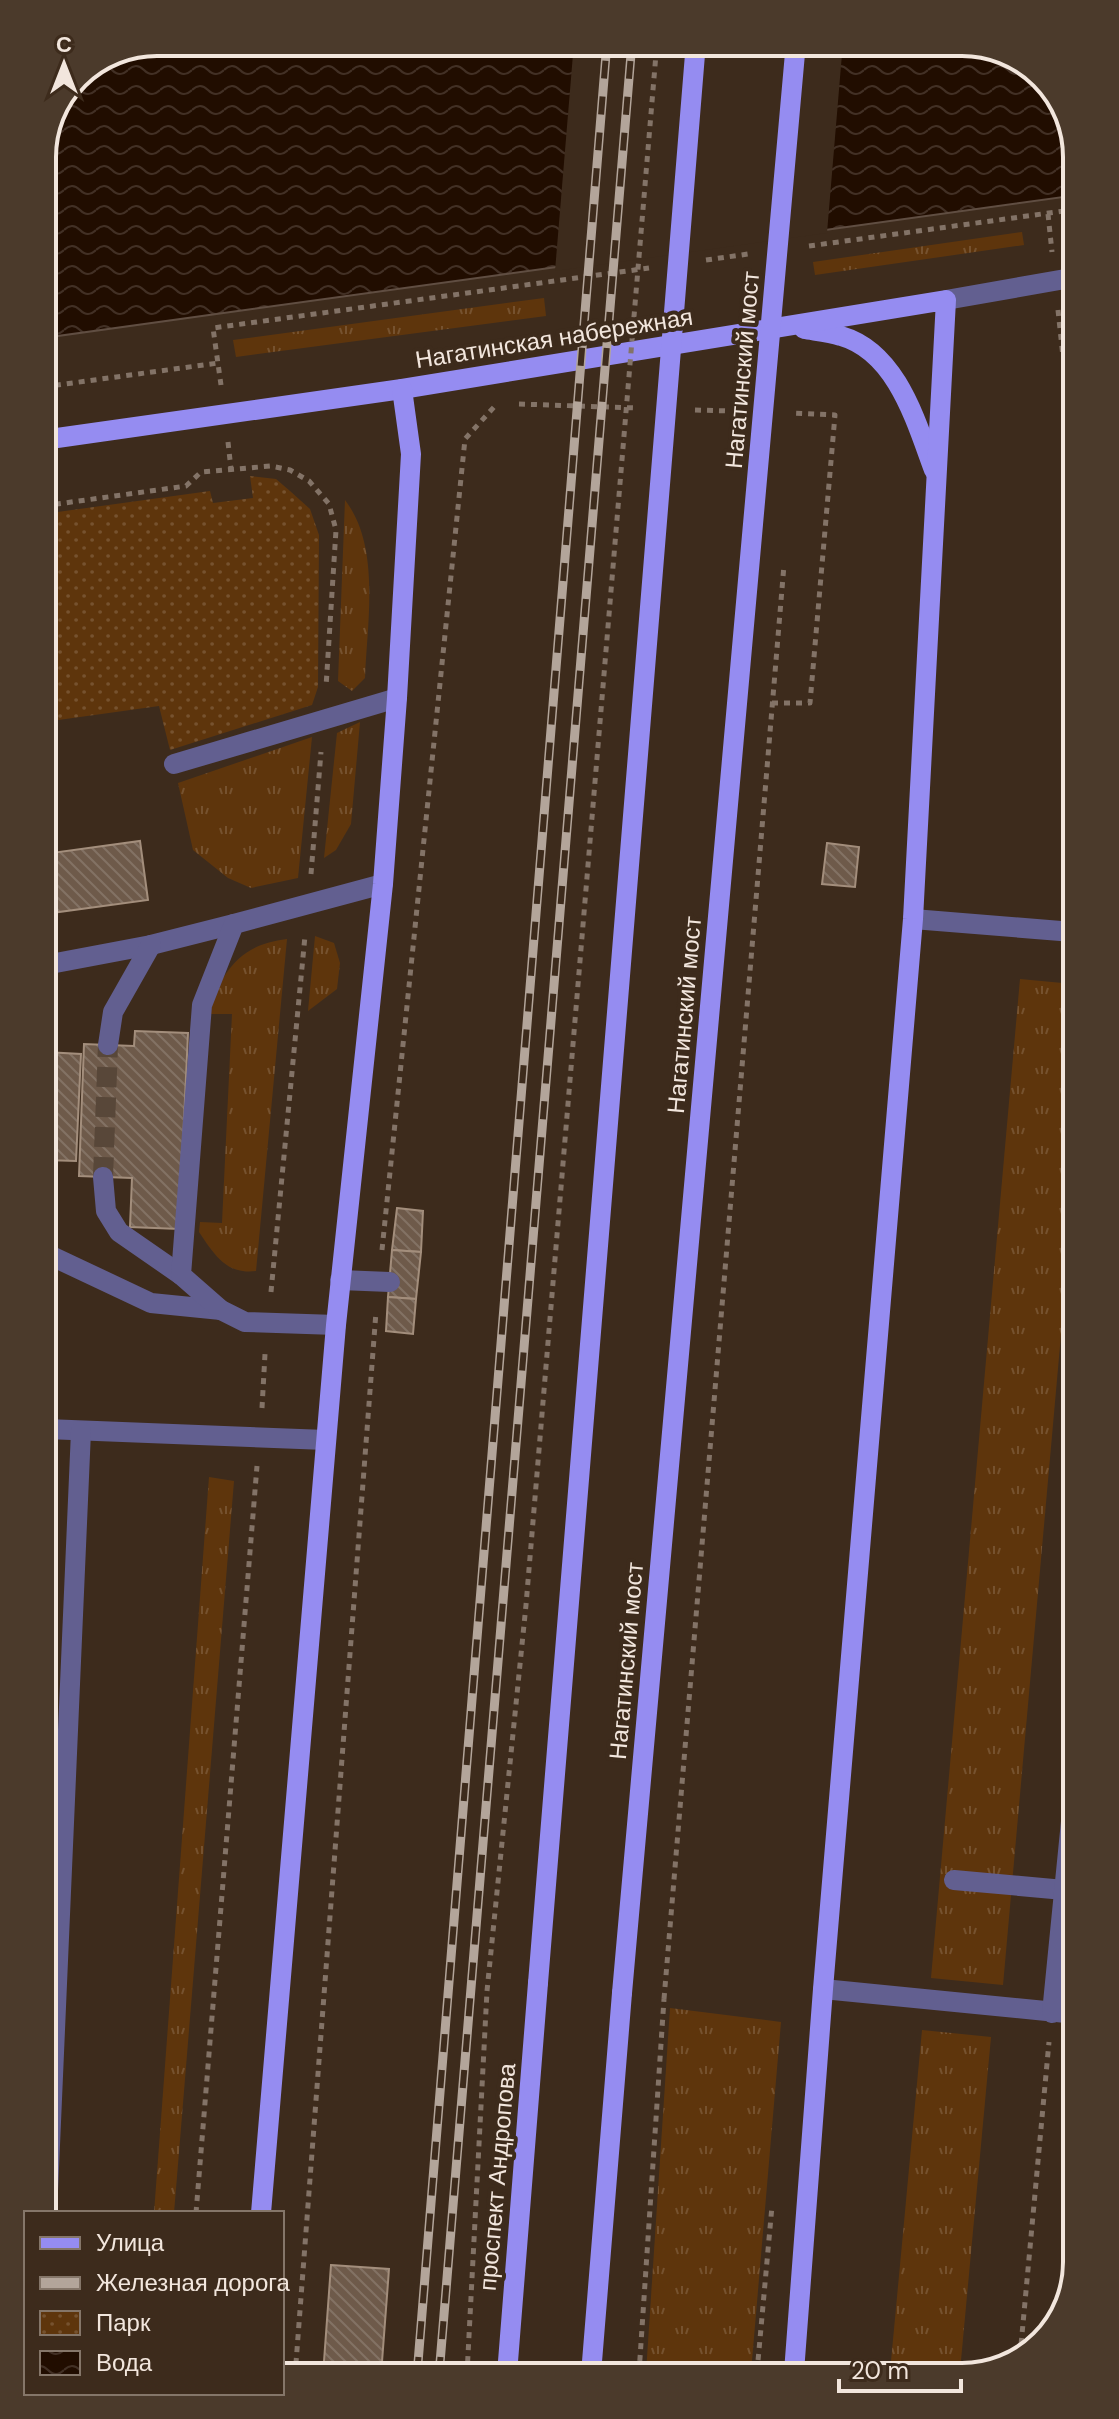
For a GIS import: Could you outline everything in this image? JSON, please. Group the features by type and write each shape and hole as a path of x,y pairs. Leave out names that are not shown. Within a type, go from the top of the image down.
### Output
{"main road":[{"name":"проспект Андропова","path":"508,2363 695,56"},
{"name":"Нагатинский мост","path":"592,2363 622,1993 795,56"},
{"name":"Нагатинская набережная","path":"56,438 402,389 946,300"},
{"path":"795,2363 913,919 946,300"},
{"path":"788,326 844,336 883,361 915,418 937,478"},
{"path":"261,2211 340,1280 383,884 411,454 402,389"}],"street":[{"name":"Нагатинская набережная","path":"946,300 1063,279"},
{"path":"174,764 397,698"},
{"path":"56,963 151,945 383,884"},
{"path":"913,919 1063,931"},
{"path":"181,1275 202,1005 234,924"},
{"path":"108,1045 113,1012 151,945"},
{"path":"103,1177 106,1211 119,1232 181,1275 221,1310 245,1322 336,1325"},
{"path":"56,1258 151,1303 221,1310"},
{"path":"340,1280 384,1282"},
{"path":"56,1430 326,1440"},
{"path":"56,2007 81,1431"},
{"path":"954,1880 1063,1890"},
{"path":"1052,2013 1063,1900"},
{"path":"823,1989 1063,2013"}],"path":[{"path":"468,2363 487,1991 527,1589 656,56"},
{"path":"795,248 1063,211"},
{"path":"812,247 813,231"},
{"path":"700,261 763,252"},
{"path":"213,328 653,267"},
{"path":"56,385 218,363"},
{"path":"296,2363 384,1282 465,439 494,407 519,404 645,408"},
{"path":"797,420 798,404"},
{"path":"693,410 740,411"},
{"path":"772,703 810,703 835,415 788,413"},
{"path":"56,504 186,486 201,472 271,466 290,470 309,481 329,504 336,530 309,904 268,1323 196,2211"},
{"path":"640,2363 664,1999 784,561"},
{"path":"1021,2344 1052,2013"}],"green space":[{"path":"1022,232 1024,245 815,275 813,262"},
{"path":"544,298 546,316 236,357 233,340"},
{"path":"250,476 276,479 310,509 319,535 318,687 312,705 170,750 159,706 56,720 56,512 210,491 213,503 253,498"},
{"path":"345,500 364,540 369,586 365,678 352,691 338,681"},
{"path":"360,722 351,824 336,850 324,858 337,733"},
{"path":"312,737 298,878 251,888 228,878 193,850 178,783"},
{"path":"315,936 334,943 340,963 337,989 308,1011"},
{"path":"287,939 256,1271 237,1270 222,1261 199,1232 200,1222 222,1223 232,1014 211,1014 211,1009 223,978 243,955 258,946"},
{"path":"1020,979 1063,983 1063,1312 1003,1985 931,1978"},
{"path":"209,1477 234,1481 174,2211 154,2211"},
{"path":"670,2008 781,2022 752,2363 647,2363"},
{"path":"922,2030 991,2037 961,2363 891,2363"}],"water":[{"path":"969,56 995,61 1013,69 1034,85 1050,106 1058,124 1063,157 1063,197 56,336 56,150 59,131 71,104 104,104 104,71 137,58"}],"pier":[{"path":"573,56 842,56 827,233 555,271"}],"building":[{"path":"140,841 148,900 56,912 56,852"},
{"path":"827,843 859,847 855,887 822,884"},
{"path":"135,1031 188,1033 179,1229 130,1227 132,1178 79,1176 84,1044 134,1046"},
{"path":"56,1053 81,1054 76,1161 56,1160"},
{"path":"397,1208 423,1211 421,1252 392,1250"},
{"path":"392,1250 421,1252 416,1299 388,1297"},
{"path":"388,1297 416,1299 413,1334 386,1331"},
{"path":"331,2265 389,2269 382,2363 324,2363"}],"tunnel":[{"path":"103,1177 108,1045"}],"railway":[{"path":"418,2363 606,56"},
{"path":"440,2363 631,56"}]}
